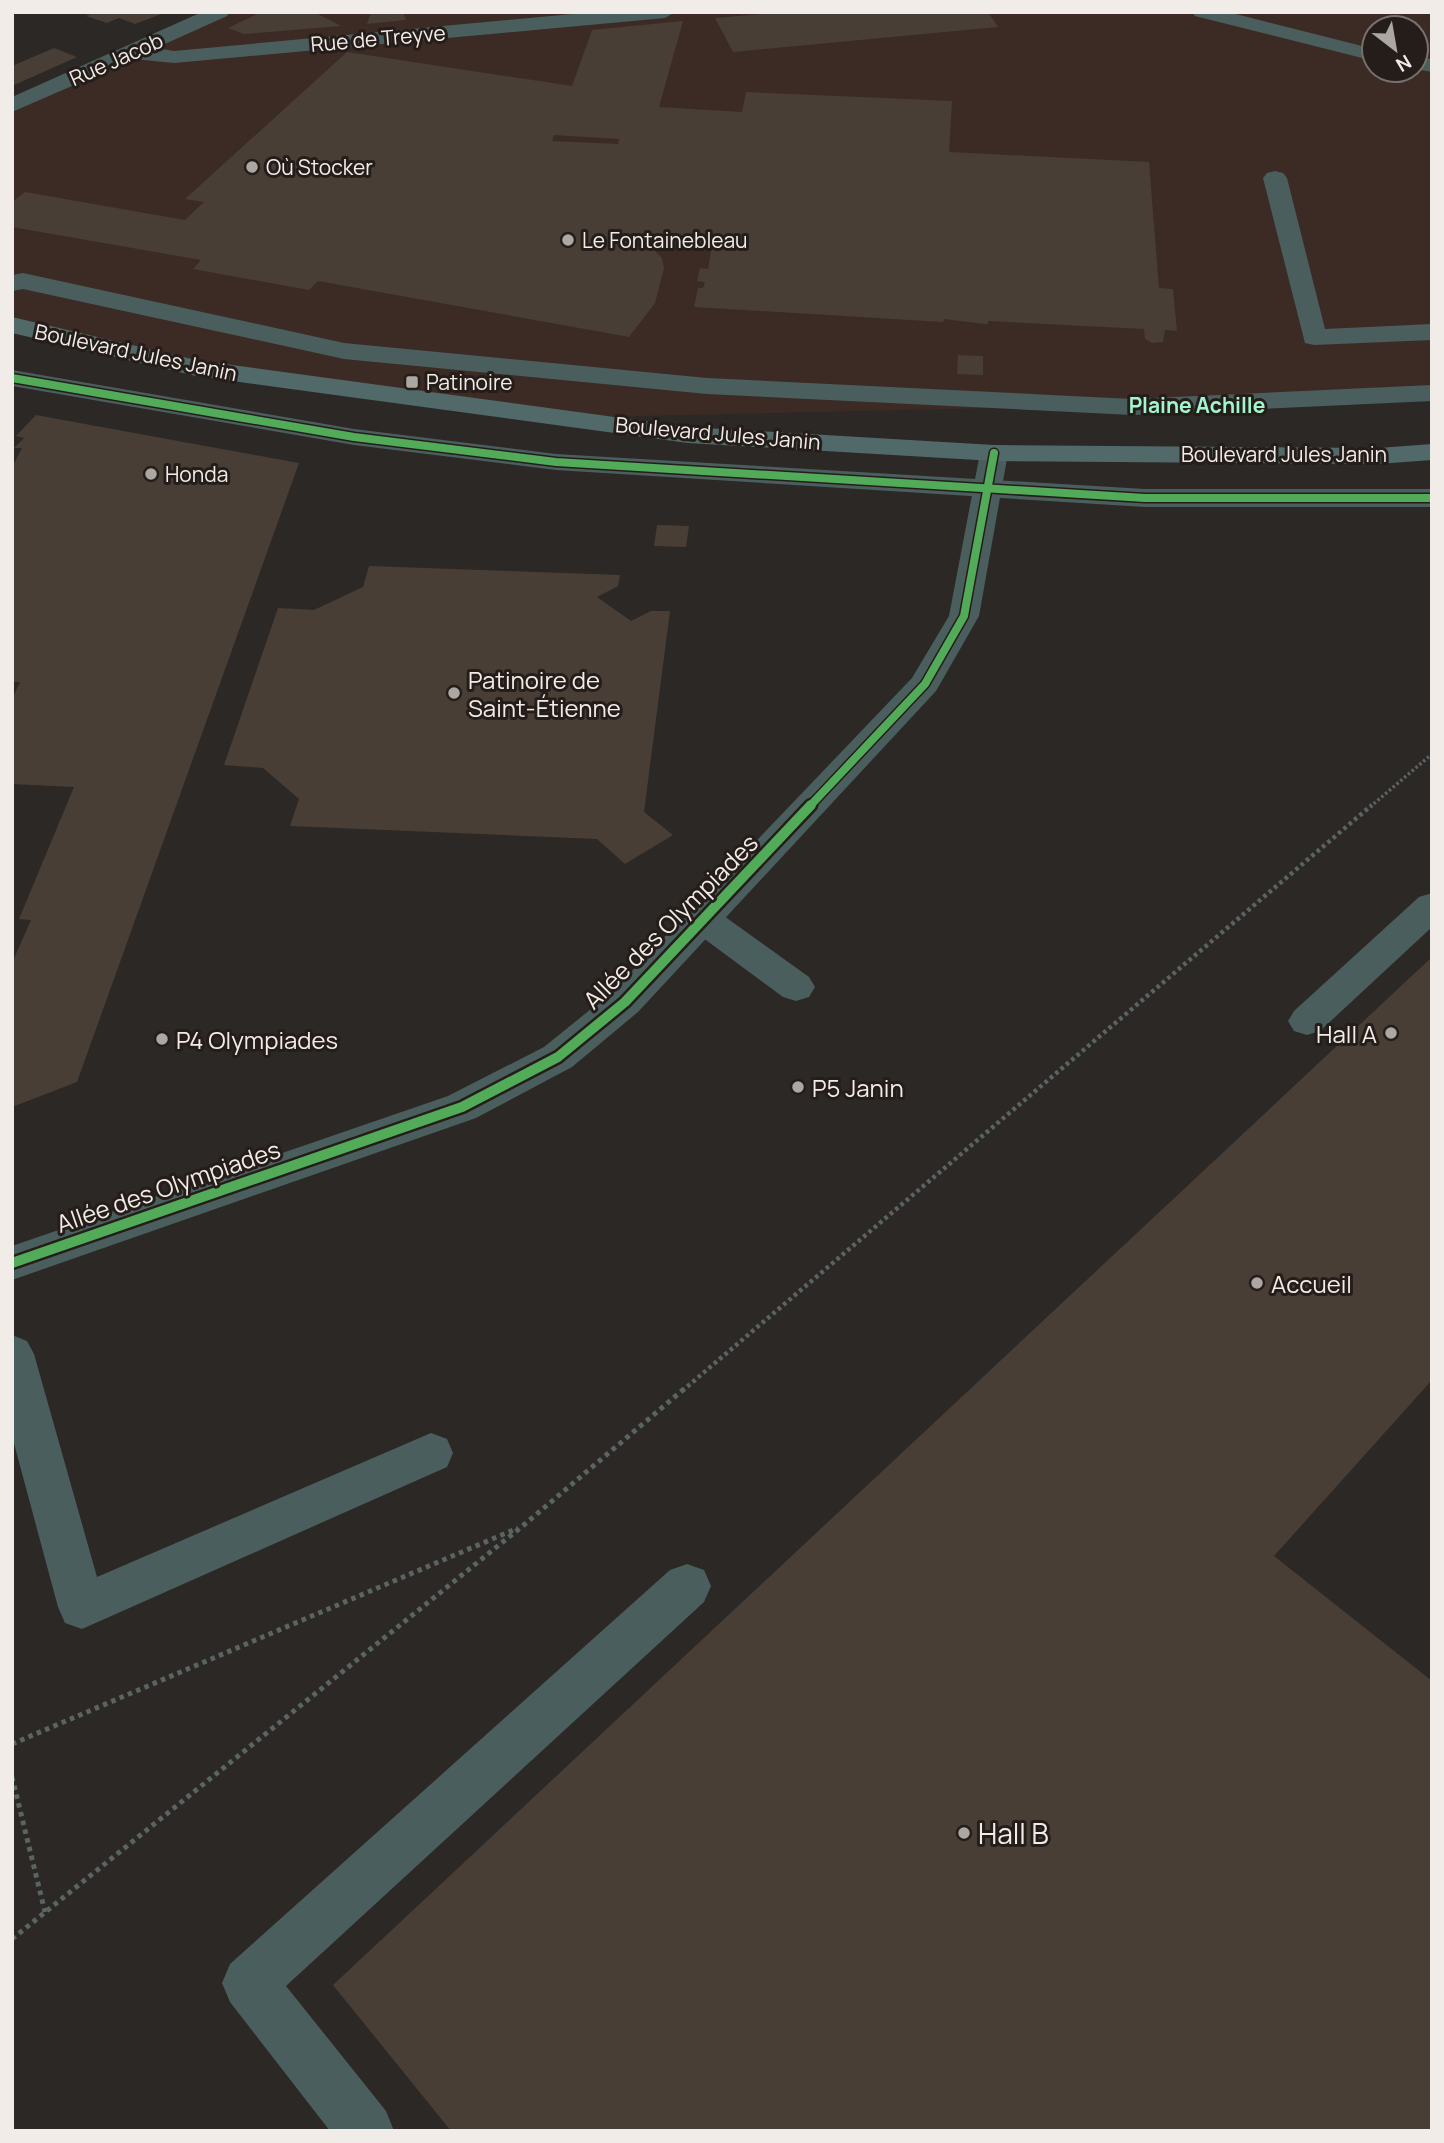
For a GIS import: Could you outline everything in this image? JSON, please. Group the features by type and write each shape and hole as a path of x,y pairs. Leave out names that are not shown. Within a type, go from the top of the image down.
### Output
{"main road":[{"name":"Boulevard Jules Janin","path":"12,325 196,368 688,435 991,470 1432,452"}],"street":[{"name":"Rue Jacob","path":"12,105 220,12"},
{"name":"Rue de Treyve","path":"133,52 174,57 665,12"},
{"path":"1202,12 1360,52"},
{"path":"1275,178 1314,337 1432,332"},
{"path":"12,283 23,281 344,351 707,386 1132,407 1432,393"},
{"path":"12,378 354,437 556,462 991,470 1145,498 1432,498"},
{"name":"Allée des Olympiades","path":"12,1263 462,1107 558,1057 625,1002 925,684 964,615 991,470"},
{"path":"1307,1021 1432,906"},
{"path":"704,920 796,987"},
{"path":"12,1354 82,1607 431,1453"},
{"path":"366,2131 249,1983 687,1586"}],"path":[{"path":"12,1939 525,1524 1432,754"},
{"path":"12,1744 525,1524"},
{"path":"12,1777 45,1912"}],"shaded area":[{"path":"212,12 1432,12 1432,398 596,417 12,334 12,104"}],"building":[{"path":"95,12 167,12 135,24 119,18 107,23 86,16"},
{"path":"261,12 314,12 341,26 244,34 228,28"},
{"path":"371,12 403,12 406,20 367,24"},
{"path":"783,12 988,12 998,27 733,52 715,18"},
{"path":"683,21 659,107 742,112 746,92 952,101 949,152 1149,162 1159,288 1173,289 1177,331 1165,330 1163,342 1152,343 1145,339 1144,329 988,321 988,324 984,324 944,319 943,322 694,307 698,288 703,288 705,282 697,281 700,268 708,269 712,246 623,242 654,250 662,258 664,268 655,303 629,337 318,281 309,290 193,269 201,260 12,227 12,202 25,192 185,220 204,202 185,199 347,52 572,86 592,30","holes":["554,135 619,139 618,144 552,141"]},
{"path":"54,48 77,57 12,86 12,66"},
{"path":"958,355 983,356 983,375 957,374"},
{"path":"36,415 299,463 77,1082 12,1107 12,963 31,920 19,919 74,787 12,784 12,699 20,682 12,682 12,467 22,448 14,448 24,438 16,436"},
{"path":"657,525 689,526 686,547 654,546"},
{"name":"Patinoire de Saint-Étienne","path":"369,566 620,575 618,586 597,597 631,621 651,611 670,611 644,812 673,835 625,864 597,839 290,826 299,799 263,768 224,765 278,608 314,610 363,587"},
{"name":"Hall B","path":"1432,957 1432,1380 1274,1556 1432,1681 1432,2131 451,2131 333,1985"}],"cycle path":[{"path":"12,378 354,437 556,462 1145,498 1432,498"},
{"path":"12,1263 462,1107 558,1057 625,1002 925,684 964,616 994,453"}],"place":[{"name":"Où Stocker","path":"252,167"},
{"name":"Le Fontainebleau","path":"568,240"},
{"name":"Patinoire","path":"412,382"},
{"name":"Honda","path":"151,474"},
{"name":"Patinoire de Saint-Étienne","path":"454,693"},
{"name":"Hall A","path":"1391,1033"},
{"name":"P4 Olympiades","path":"162,1039"},
{"name":"P5 Janin","path":"798,1087"},
{"name":"Accueil","path":"1257,1283"},
{"name":"Hall B","path":"964,1833"}],"district":[{"name":"Plaine Achille","path":"1197,405"}]}
